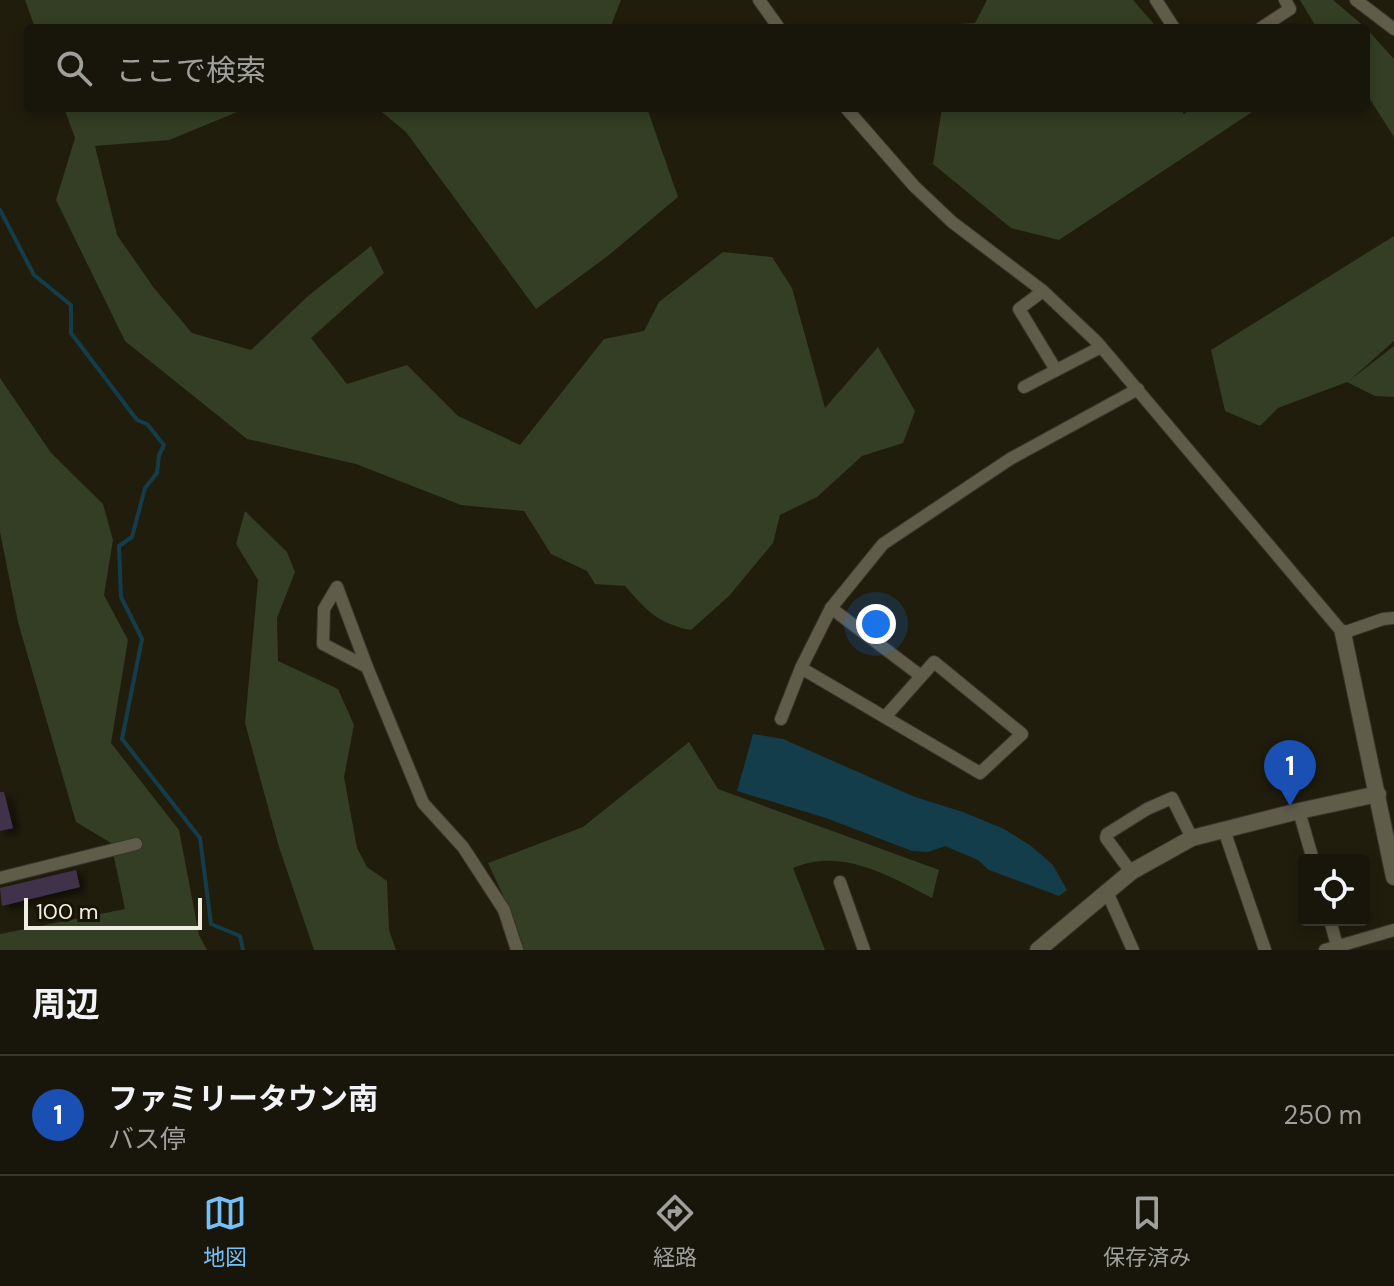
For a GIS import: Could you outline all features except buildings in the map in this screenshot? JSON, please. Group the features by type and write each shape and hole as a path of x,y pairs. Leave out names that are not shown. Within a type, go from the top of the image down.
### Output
{"street":[{"path":"759,0 776,24"},
{"path":"1156,0 1171,24"},
{"path":"1267,24 1290,9 1285,0"},
{"path":"1356,0 1394,29"},
{"path":"849,112 914,186 952,222 1043,291 1101,347 1343,633 1394,877"},
{"path":"1043,291 1019,309 1056,370"},
{"path":"1024,387 1101,347"},
{"path":"781,719 801,668 831,608 883,544 1010,459 1138,389"},
{"path":"367,667 323,644 324,609 337,587 423,803 463,847 504,910 517,950"},
{"path":"831,608 921,676"},
{"path":"1343,633 1394,618"},
{"path":"801,668 980,773 1022,734 934,662 885,717"},
{"path":"1038,950 1131,872 1192,838 1378,794"},
{"path":"1131,872 1106,838 1107,834 1147,809 1172,798 1192,838"},
{"path":"1299,811 1311,854"},
{"path":"1224,830 1265,950"},
{"path":"0,878 136,844"},
{"path":"840,882 864,950"},
{"path":"1107,892 1133,950"},
{"path":"1330,926 1331,948 1394,930"}],"green space":[{"path":"25,0 621,0 613,24 34,24"},
{"path":"987,0 1133,0 1154,24 959,24 975,23"},
{"path":"1300,0 1333,0 1361,24 1314,24"},
{"path":"1370,32 1394,59 1394,137 1370,99"},
{"path":"65,112 237,112 169,140 95,146 117,235 154,288 192,333 251,350 308,296 371,246 384,273 311,338 347,384 407,365 458,416 520,445 604,339 644,331 659,302 723,252 772,257 792,288 825,408 878,347 915,411 903,443 862,456 817,497 780,515 773,543 729,596 691,630 669,624 647,609 625,586 595,584 587,571 551,554 524,511 461,505 356,464 247,439 125,341 56,200 75,138"},
{"path":"382,112 648,112 678,197 609,255 536,309 406,132"},
{"path":"941,112 1252,112 1059,240 1011,228 933,164"},
{"path":"1394,236 1394,341 1350,380 1394,346 1394,397 1375,396 1347,382 1278,408 1260,426 1225,411 1211,350"},
{"path":"0,378 51,453 103,504 113,540 104,595 128,640 111,743 179,830 199,935 207,950 0,950 0,934 125,909 111,843 76,822 18,622 0,532"},
{"path":"245,511 287,552 295,572 277,618 278,661 338,689 354,725 344,777 357,848 367,867 387,881 389,930 396,950 314,950 279,847 245,723 258,580 236,544"},
{"path":"689,742 718,789 939,870 932,898 865,867 847,862 811,862 793,868 825,950 522,950 508,906 488,863 583,827"}],"water":[{"path":"753,734 783,739 915,797 1004,829 1053,865 1067,890 1059,896 989,870 978,860 945,846 928,852 912,851 826,818 737,791"}],"waterway":[{"path":"0,210 34,275 71,305 71,333 137,420 147,424 164,445 159,455 157,473 145,488 132,537 119,546 121,597 142,639 122,739 200,838 211,924 240,936 243,950"}],"place":[{"name":"ファミリータウン南","path":"1290,806"}]}
